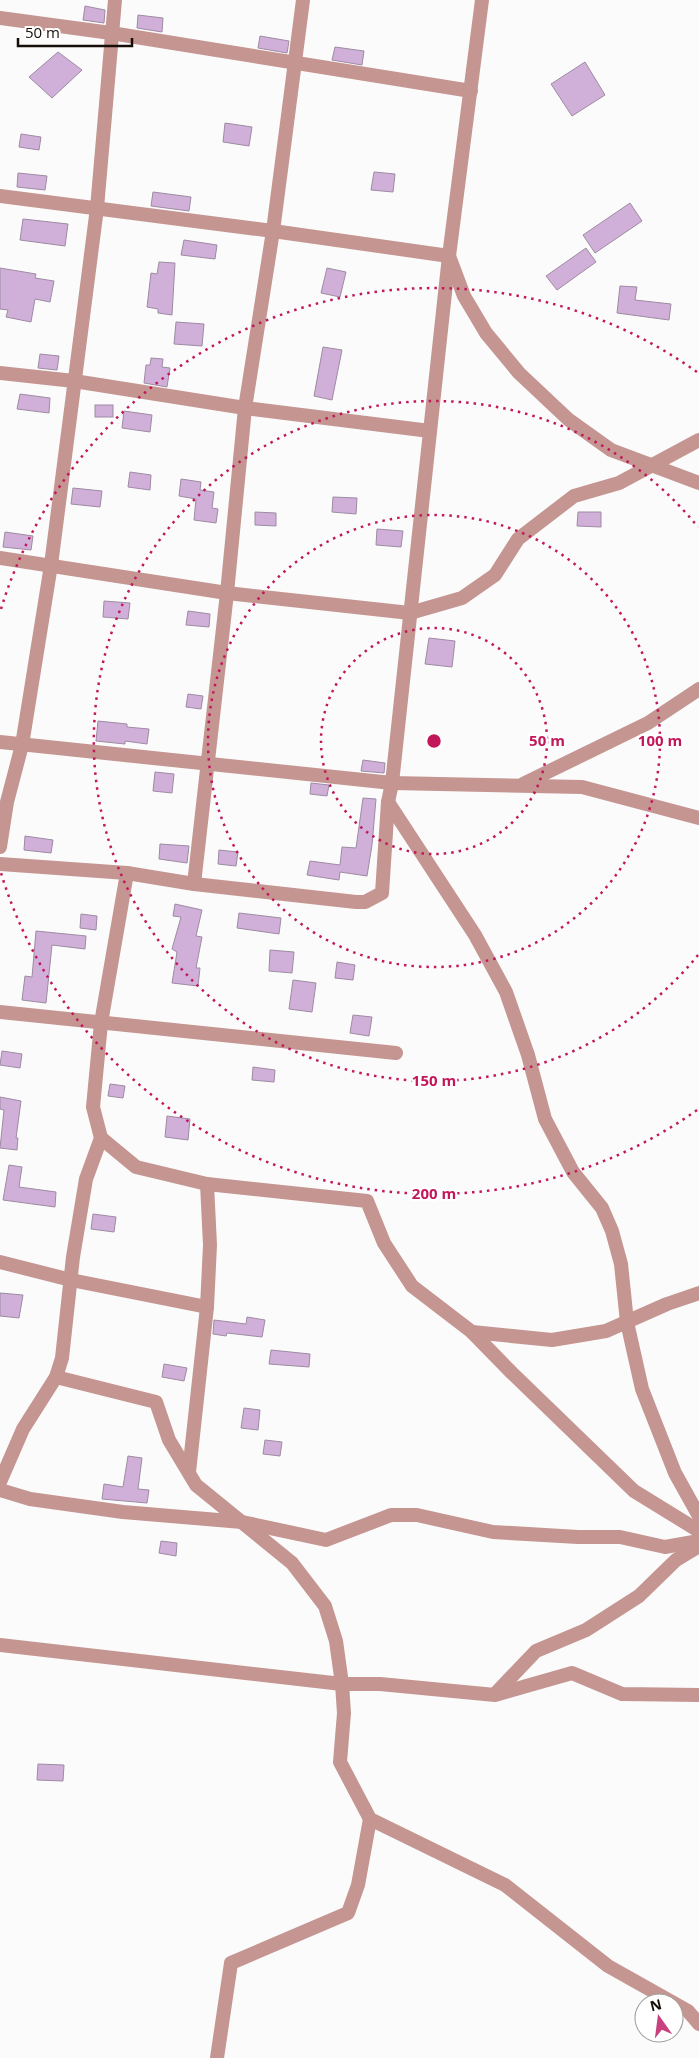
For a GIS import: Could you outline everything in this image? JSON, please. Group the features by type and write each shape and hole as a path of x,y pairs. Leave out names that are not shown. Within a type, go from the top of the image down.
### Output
{"street":[{"path":"0,847 7,802 22,745 51,565 97,208 115,0"},
{"path":"194,884 227,593 244,408 273,231 303,0"},
{"path":"0,864 127,873 194,884 365,902 382,893 388,802 392,783 449,256 482,0"},
{"path":"0,18 471,91"},
{"path":"0,196 449,256"},
{"path":"449,256 464,296 486,333 519,373 569,420 611,450 699,483"},
{"path":"0,373 74,381 244,408 430,431"},
{"path":"0,558 227,593 410,613 462,598 495,575 518,539 574,496 619,483 699,440"},
{"path":"520,785 648,723 699,689"},
{"path":"0,742 209,762 392,783 582,787 699,818"},
{"path":"388,802 475,935 506,992 528,1056 544,1119 573,1172 602,1208 612,1231 621,1264 627,1322 642,1388 675,1473 699,1516"},
{"path":"127,873 102,1023 94,1107 102,1138 136,1167 207,1184 368,1201 384,1243 412,1286 472,1332 634,1491 699,1531"},
{"path":"0,1012 396,1054"},
{"path":"0,1482 23,1429 56,1377 62,1358 70,1280 86,1179 102,1138"},
{"path":"189,1472 207,1308 210,1245 207,1184"},
{"path":"0,1262 70,1280 207,1308"},
{"path":"472,1332 552,1340 606,1331 667,1304 699,1293"},
{"path":"56,1377 156,1402 169,1440 196,1485 292,1563 325,1606 336,1641 342,1684 344,1713 340,1762 370,1819 505,1885 608,1966 688,2011 699,2024"},
{"path":"0,1490 30,1499 123,1512 242,1522 326,1540 391,1515 417,1515 493,1532 578,1537 620,1537 665,1547 699,1541"},
{"path":"494,1695 536,1652 593,1625 639,1596 676,1560 699,1546"},
{"path":"0,1645 342,1684 380,1684 494,1695 572,1673 622,1694 699,1695"},
{"path":"217,2058 231,1963 348,1913 358,1885 370,1819"}],"building":[{"path":"85,6 105,10 104,23 83,20"},
{"path":"138,15 163,18 162,32 137,28"},
{"path":"260,36 289,41 287,53 258,48"},
{"path":"335,47 364,51 362,65 332,60"},
{"path":"58,52 82,70 52,98 29,77"},
{"path":"585,62 605,95 572,116 551,84"},
{"path":"225,123 252,127 249,146 223,142"},
{"path":"21,134 41,137 39,150 19,147"},
{"path":"374,172 395,174 393,192 371,190"},
{"path":"18,173 47,176 45,190 17,187"},
{"path":"153,192 191,197 189,211 151,206"},
{"path":"630,203 642,221 595,253 583,235"},
{"path":"23,219 68,224 65,246 20,240"},
{"path":"184,240 217,245 215,259 181,255"},
{"path":"586,248 596,262 557,290 546,276"},
{"path":"159,262 175,263 172,315 158,313 158,309 147,307 151,273 157,274"},
{"path":"0,268 36,274 35,278 54,281 50,302 35,299 31,322 6,317 8,310 0,309"},
{"path":"327,268 346,272 340,297 321,293"},
{"path":"620,286 637,287 635,300 671,304 669,320 617,313"},
{"path":"176,322 204,324 202,346 174,344"},
{"path":"323,347 342,350 332,400 314,396"},
{"path":"40,354 59,356 57,370 38,368"},
{"path":"151,358 163,359 162,367 170,368 167,387 144,383 146,365 150,365"},
{"path":"20,394 50,398 49,413 17,409"},
{"path":"95,405 113,405 113,417 95,417"},
{"path":"124,411 152,415 150,432 122,428"},
{"path":"130,472 151,475 150,490 128,487"},
{"path":"181,479 201,482 200,490 214,492 212,508 218,509 216,523 194,520 196,499 179,496"},
{"path":"73,488 102,491 100,507 71,504"},
{"path":"333,497 357,498 356,514 332,512"},
{"path":"255,512 276,513 276,526 255,525"},
{"path":"578,512 601,512 601,527 577,526"},
{"path":"377,529 403,531 401,547 376,545"},
{"path":"5,532 33,536 31,550 3,547"},
{"path":"104,601 130,603 128,619 103,617"},
{"path":"188,611 210,614 209,627 186,625"},
{"path":"429,638 455,641 452,667 425,664"},
{"path":"188,694 203,696 201,709 186,707"},
{"path":"98,721 127,724 127,727 149,729 147,744 125,741 125,744 96,741"},
{"path":"363,760 385,763 384,773 361,771"},
{"path":"155,772 174,774 172,793 153,791"},
{"path":"311,783 329,785 327,796 310,794"},
{"path":"363,798 376,799 367,876 340,872 339,880 307,875 310,861 340,865 342,847 356,848"},
{"path":"25,836 53,840 51,853 24,850"},
{"path":"160,844 189,846 187,863 159,859"},
{"path":"219,850 238,852 236,866 218,864"},
{"path":"175,904 202,910 196,936 202,937 196,968 200,968 198,986 172,983 177,952 172,949 181,917 173,916"},
{"path":"239,913 281,918 279,934 237,928"},
{"path":"81,914 97,916 96,930 80,928"},
{"path":"36,931 86,936 85,949 52,945 46,1003 22,1000 25,976 32,977"},
{"path":"270,950 294,952 292,973 269,971"},
{"path":"337,962 355,965 353,980 335,978"},
{"path":"293,980 316,983 312,1012 289,1009"},
{"path":"353,1015 372,1017 369,1036 350,1033"},
{"path":"2,1051 22,1054 20,1068 0,1065"},
{"path":"253,1067 275,1070 274,1082 252,1080"},
{"path":"110,1084 125,1086 123,1098 108,1096"},
{"path":"0,1097 21,1101 16,1138 18,1138 17,1150 0,1148 4,1110 0,1109"},
{"path":"167,1116 190,1119 188,1140 165,1137"},
{"path":"9,1165 22,1167 19,1187 56,1192 55,1207 3,1200"},
{"path":"93,1214 116,1217 114,1232 91,1229"},
{"path":"0,1293 23,1295 19,1318 0,1316"},
{"path":"247,1317 265,1320 262,1337 227,1333 226,1336 213,1334 214,1320 246,1324"},
{"path":"271,1350 310,1354 309,1367 269,1364"},
{"path":"164,1364 187,1368 184,1381 162,1377"},
{"path":"244,1408 260,1410 258,1430 241,1428"},
{"path":"265,1440 282,1442 280,1456 263,1454"},
{"path":"128,1456 142,1458 138,1489 149,1490 147,1503 102,1499 104,1484 123,1487"},
{"path":"161,1541 177,1543 176,1556 159,1553"},
{"path":"38,1764 64,1765 63,1781 37,1780"}]}
